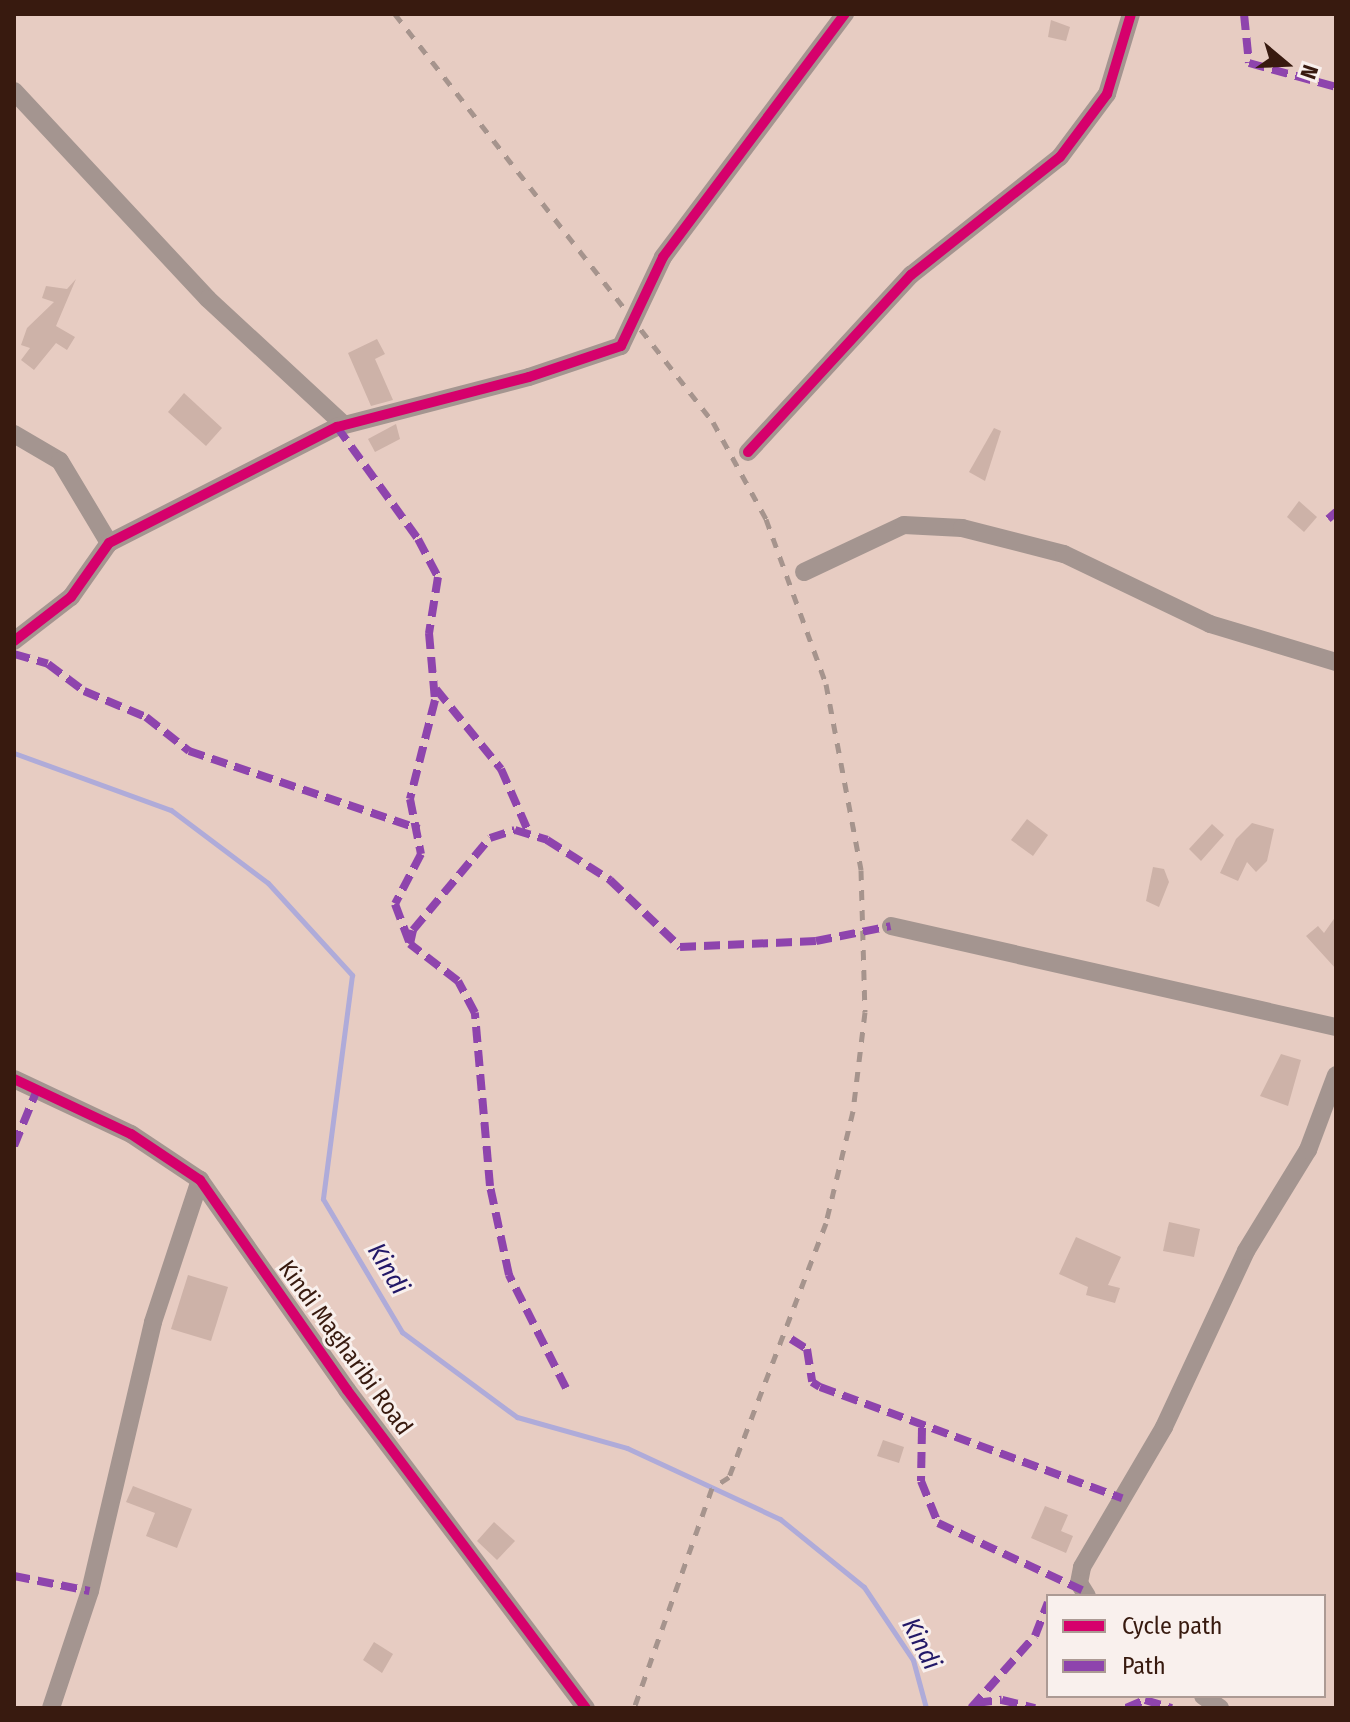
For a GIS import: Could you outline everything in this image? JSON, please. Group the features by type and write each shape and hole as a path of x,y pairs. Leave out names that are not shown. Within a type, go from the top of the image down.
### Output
{"street":[{"path":"14,641 71,597 109,543 344,425 529,377 621,346 663,257 845,14"},
{"path":"748,452 911,275 1060,157 1107,94 1131,14"},
{"path":"14,91 208,299 344,425"},
{"path":"14,434 60,461 109,543"},
{"path":"804,572 904,525 962,528 1064,554 1210,624 1336,662"},
{"path":"891,926 1336,1027"},
{"path":"1086,1594 1079,1583 1082,1567 1164,1427 1246,1251 1308,1150 1336,1075"},
{"name":"Kindi Magharibi Road","path":"14,1079 131,1134 200,1180 347,1390 589,1705"},
{"path":"51,1708 90,1591 153,1322 200,1180"}],"building":[{"path":"1051,20 1070,27 1066,41 1048,37"},
{"path":"76,279 56,326 75,337 67,350 56,343 34,370 21,360 30,348 21,345 27,328 54,302 42,298 46,286 67,289"},
{"path":"377,339 385,354 375,359 393,400 371,406 348,353"},
{"path":"184,393 222,428 206,446 168,412"},
{"path":"396,424 400,439 375,452 368,439"},
{"path":"994,428 1001,431 985,481 969,472"},
{"path":"1299,501 1317,517 1304,532 1287,517"},
{"path":"1027,819 1048,835 1033,856 1011,840"},
{"path":"1252,823 1274,829 1267,861 1256,872 1247,862 1238,881 1220,873 1236,839"},
{"path":"1212,824 1224,835 1201,861 1189,849"},
{"path":"1153,867 1164,869 1169,882 1159,907 1146,901"},
{"path":"1336,916 1336,969 1306,936 1318,926 1324,933"},
{"path":"1281,1054 1301,1060 1288,1106 1260,1096"},
{"path":"1169,1222 1200,1229 1194,1257 1163,1251"},
{"path":"1076,1237 1121,1257 1108,1285 1120,1288 1115,1303 1086,1295 1088,1287 1059,1274"},
{"path":"188,1275 228,1287 211,1341 171,1329"},
{"path":"883,1440 904,1447 899,1463 877,1456"},
{"path":"133,1486 192,1509 177,1548 146,1536 155,1513 126,1502"},
{"path":"1045,1506 1068,1515 1061,1531 1073,1536 1066,1553 1031,1538"},
{"path":"494,1522 515,1541 497,1560 477,1541"},
{"path":"374,1642 393,1654 382,1673 363,1660"}],"waterway":[{"name":"Kindi","path":"14,753 171,810 268,883 352,975 323,1199 402,1332 517,1417 627,1448 780,1519 864,1587 913,1660 926,1708"}],"railway":[{"path":"395,14 713,422 766,519 826,684 861,870 865,1012 853,1111 826,1223 729,1477 712,1488 634,1708"}],"marked path":[{"path":"1244,14 1249,63 1336,87"},
{"path":"337,427 418,539 438,577 429,633 435,700 410,799 421,854 395,904 410,944"},
{"path":"1328,519 1336,512"},
{"path":"14,654 48,664 84,691 146,717 189,751 419,829"},
{"path":"436,689 501,769 529,833"},
{"path":"566,1388 509,1275 490,1186 475,1013 458,981 410,944 413,930 490,838 515,830 547,840 610,880 680,947 816,941 891,926"},
{"path":"14,1146 37,1090"},
{"path":"791,1339 807,1349 812,1382 820,1387 1122,1498"},
{"path":"922,1428 921,1481 938,1523 1082,1590"},
{"path":"14,1576 90,1591"},
{"path":"971,1708 1035,1636 1046,1607"},
{"path":"976,1703 1002,1700 1035,1708"},
{"path":"1126,1708 1145,1700 1172,1708"}],"cycle path":[{"path":"14,641 71,597 109,543 337,427 529,377 621,346 663,257 845,14"},
{"path":"748,452 911,275 1060,157 1107,94 1131,14"},
{"path":"14,1079 131,1134 200,1180 347,1390 586,1708"}]}
